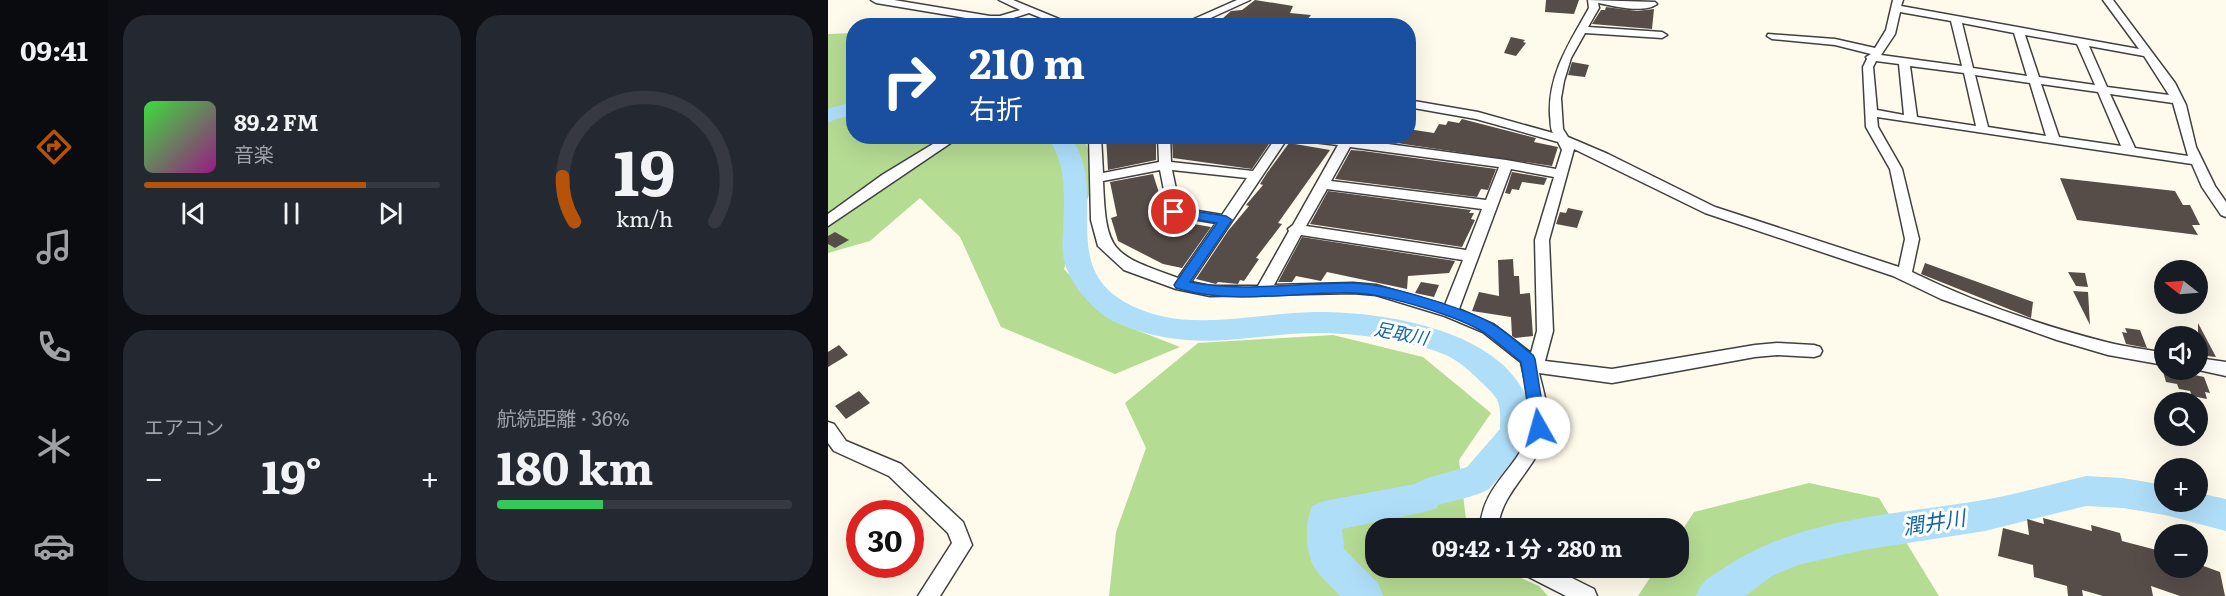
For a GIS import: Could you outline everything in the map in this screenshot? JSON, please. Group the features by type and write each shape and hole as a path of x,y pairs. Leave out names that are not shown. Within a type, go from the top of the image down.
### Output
{"street":[{"path":"876,0 984,18"},
{"path":"1004,0 1050,18"},
{"path":"1203,18 1245,0"},
{"path":"1490,518 1497,498 1526,458 1539,428 1532,363 1545,332 1542,240 1568,150 1557,129 1555,98 1566,58 1594,8 1594,0 1630,5 1652,4"},
{"path":"2108,0 2149,54 2177,100 2190,147 2209,187 2226,212"},
{"path":"1904,275 1912,239 1896,169 1872,127 1868,67 1891,32 1896,4 2019,32 2149,54"},
{"path":"1004,18 1028,10"},
{"path":"1956,19 1983,131"},
{"path":"1581,30 1662,35"},
{"path":"2019,32 2054,141"},
{"path":"1772,36 1835,42 1904,63 2177,100"},
{"path":"2082,43 2130,152"},
{"path":"1904,63 1911,120"},
{"path":"1416,104 1478,116 1563,140 1604,157 1710,210 1904,275 1946,295 2063,336 2108,349 2154,357"},
{"path":"1870,112 1983,131 2197,161"},
{"path":"828,221 887,178 942,144"},
{"path":"1095,144 1098,220 1105,246 1129,266 1181,285 1210,291 1353,288 1376,290 1450,312 1488,328 1532,363 1612,376 1755,351 1777,349 1814,351"},
{"path":"1164,144 1165,165 1174,212 1226,220"},
{"path":"1181,285 1277,144"},
{"path":"1263,291 1295,229 1345,144 1506,164 1561,174"},
{"path":"1450,312 1506,164"},
{"path":"1096,178 1165,165 1256,175"},
{"path":"1321,184 1489,205"},
{"path":"1295,229 1470,256"},
{"path":"2208,366 2226,369"},
{"path":"828,429 840,446 895,470 956,528 963,545 928,596"},
{"path":"1552,578 1587,596"}],"green space":[{"path":"846,33 846,144 1086,144 1091,189 1064,269 1113,321 1180,347 1115,374 1001,327 960,237 920,198 870,241 828,253 828,34"},
{"path":"1333,335 1423,357 1491,413 1459,460 1466,518 1365,518 1365,578 1521,578 1539,586 1548,596 1109,596 1116,532 1146,448 1125,403 1198,343"},
{"path":"1809,483 1879,498 1939,596 1638,596 1650,578 1689,578 1689,520 1694,512"}],"building":[{"path":"1255,0 1293,6 1290,13 1311,15 1309,18 1223,18 1231,11 1242,10"},
{"path":"1546,0 1579,0 1574,14 1545,12"},
{"path":"1606,7 1637,11 1654,9 1652,29 1592,24 1601,10 1605,10"},
{"path":"1511,37 1525,40 1523,42 1526,43 1516,56 1504,53"},
{"path":"1572,62 1589,65 1585,77 1568,75"},
{"path":"1462,119 1536,138 1534,142 1558,147 1552,166 1404,144 1416,144 1416,130 1434,133 1439,124 1446,125 1448,121 1459,123"},
{"path":"1106,144 1156,144 1156,160 1108,170"},
{"path":"1172,144 1269,144 1252,169 1173,158"},
{"path":"1288,144 1330,150 1278,223 1282,224 1256,258 1259,259 1244,281 1240,280 1238,284 1218,282 1216,284 1196,279 1228,231 1249,206 1246,205 1263,185 1260,184"},
{"path":"1351,150 1496,169 1488,190 1481,189 1477,197 1335,179"},
{"path":"1512,172 1547,178 1544,185 1522,182 1519,190 1512,189 1510,194 1505,193"},
{"path":"1153,174 1160,196 1154,198 1159,218 1211,227 1182,268 1163,264 1118,241 1111,218 1117,216 1110,182"},
{"path":"2060,178 2175,191 2183,205 2190,205 2200,225 2192,225 2198,235 2077,220"},
{"path":"1328,191 1471,210 1469,213 1474,213 1471,219 1475,220 1462,247 1310,224"},
{"path":"1568,208 1583,211 1577,228 1556,224 1560,212 1566,213"},
{"path":"835,232 849,240 835,248 828,244 828,236"},
{"path":"1302,237 1455,261 1449,273 1408,276 1407,289 1327,272 1321,281 1296,276 1292,282 1278,282"},
{"path":"1513,259 1514,276 1519,276 1520,294 1530,293 1533,336 1515,338 1512,336 1511,317 1472,311 1479,292 1499,296 1498,260"},
{"path":"1925,263 2033,302 2031,318 1921,274"},
{"path":"2068,272 2085,273 2088,287 2076,286"},
{"path":"1421,282 1439,285 1434,297 1415,293"},
{"path":"2073,291 2088,292 2090,325"},
{"path":"2125,328 2140,330 2147,348 2126,344 2122,332 2127,333"},
{"path":"2208,342 2216,357 2208,356"},
{"path":"839,345 848,355 828,367 828,352"},
{"path":"2165,380 2205,380 2210,393 2190,392 2179,389 2177,384"},
{"path":"859,391 870,403 846,419 835,406"},
{"path":"2043,518 2092,531 2091,525 2120,533 2122,541 2154,549 2154,578 2208,578 2208,568 2220,572 2225,596 2180,596 2151,586 2153,596 2103,596 2082,590 2083,596 2068,596 2067,586 2034,577 2033,565 1998,556 2003,528 2029,535 2027,519 2044,524"}],"waterway":[{"name":"足取川","path":"828,116 846,110"},
{"name":"足取川","path":"1064,144 1071,159 1076,184 1075,245 1078,265 1092,287 1115,309 1137,320 1160,327 1183,330 1230,331 1316,322 1357,325 1404,333 1458,348 1487,370 1502,384 1511,397 1514,405 1516,433 1477,479 1427,493 1425,497 1324,517 1327,556 1365,596"},
{"name":"潤井川","path":"1714,596 1760,564 1797,549 1863,534 1985,515 2086,491 2123,493 2154,498"},
{"name":"潤井川","path":"2208,511 2226,515"}],"route":[{"path":"1174,212 1226,220 1181,285 1210,291 1243,292 1353,288 1376,290 1450,312 1488,328 1528,359 1539,428"}]}
